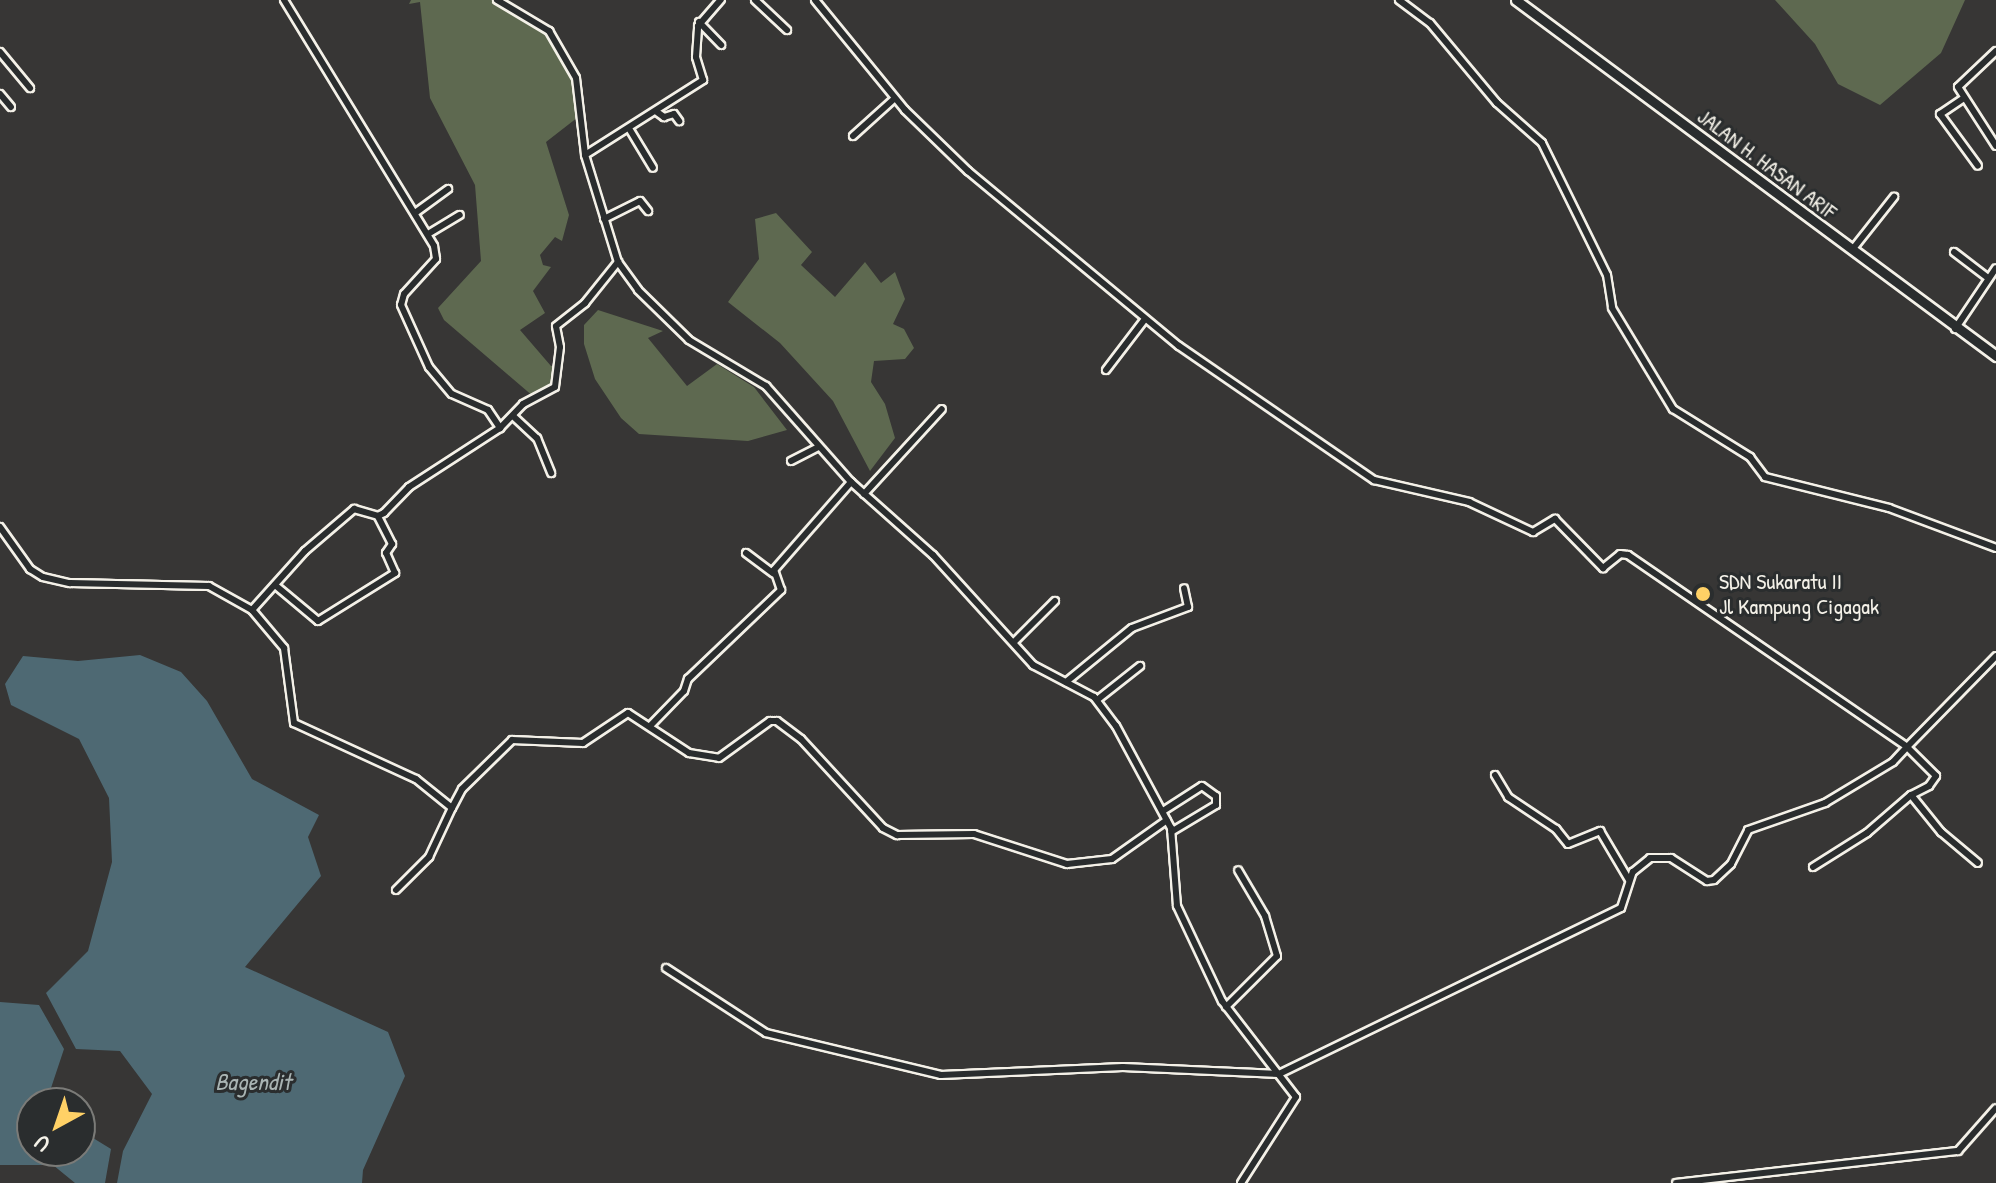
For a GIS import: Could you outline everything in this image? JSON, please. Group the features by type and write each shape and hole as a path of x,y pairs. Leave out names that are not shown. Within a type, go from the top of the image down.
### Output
{"main road":[{"name":"JALAN H. HASAN ARIF","path":"1516,0 1955,329 1996,356"}],"street":[{"path":"497,0 552,35 579,86 585,155 618,262 689,340 766,386 851,482 933,555 1033,665 1097,700 1167,820 1171,832 1177,906 1226,1007 1279,1074 1296,1103 1241,1183"},
{"path":"585,155 630,130 703,80 696,57 699,22 721,0"},
{"path":"755,0 787,30"},
{"path":"815,0 926,134 1145,319 1384,486 1469,502 1533,532 1555,519 1603,568 1620,554 1628,555 1907,747 1936,776 1929,786 1911,795 1867,833 1813,867"},
{"path":"1399,0 1430,23 1497,103 1542,143 1607,275 1612,308 1673,409 1750,457 1765,477 1889,508 1996,548"},
{"path":"286,1 428,234 436,259 403,297 436,379 459,398 488,410 500,428"},
{"path":"699,22 721,45"},
{"path":"0,52 30,88"},
{"path":"1995,55 1959,82 1964,98 1996,146"},
{"path":"0,94 11,107"},
{"path":"1964,98 1940,114 1978,166"},
{"path":"853,136 894,99"},
{"path":"657,112 664,117 674,114 679,121"},
{"path":"630,130 653,168"},
{"path":"415,213 448,189"},
{"path":"1851,251 1894,197"},
{"path":"604,219 640,201 648,211"},
{"path":"428,234 460,215"},
{"path":"1954,252 1988,278"},
{"path":"378,516 409,487 500,428 529,400 559,382 556,326 585,303 618,262"},
{"path":"1955,329 1996,268"},
{"path":"1106,370 1145,319"},
{"path":"864,494 942,409"},
{"path":"513,416 537,438 551,473"},
{"path":"791,461 819,447"},
{"path":"775,569 851,482"},
{"path":"252,610 275,585 354,509 378,516 392,544 386,553 395,573 318,621 275,585"},
{"path":"0,527 30,569 43,577 70,583 209,586 252,610 284,648 294,723 416,779 452,808"},
{"path":"651,725 684,691 688,679 781,590 782,582 775,569 746,553"},
{"path":"1066,682 1132,628 1188,607 1184,588"},
{"path":"1014,642 1055,601"},
{"path":"666,968 766,1033 941,1075 1123,1067 1279,1074 1609,915 1623,906 1629,880 1642,862 1660,855 1714,880 1731,864 1748,830 1825,803 1893,762 1996,656"},
{"path":"1097,700 1140,666"},
{"path":"396,890 429,857 462,789 512,740 583,743 624,713 651,725 689,753 719,758 770,721 786,726 883,828 897,835 974,834 1067,864 1112,859 1167,820"},
{"path":"1495,775 1508,797 1556,829 1568,844 1600,831 1629,880"},
{"path":"1163,811 1202,786 1216,796 1216,805 1171,832"},
{"path":"1911,795 1941,832 1978,863"},
{"path":"1226,1007 1277,956 1265,916 1238,870"},
{"path":"1676,1183 1958,1151 1996,1108"}],"green space":[{"path":"411,0 495,0 545,27 576,78 582,114 546,142 569,215 562,241 555,237 540,255 543,265 551,267 533,291 545,313 520,330 551,366 558,366 557,384 534,397 444,320 438,308 481,261 475,185 430,98 420,2 409,4"},
{"path":"1775,0 1965,0 1941,53 1880,105 1838,84 1815,44"},
{"path":"776,213 812,252 801,265 835,297 865,262 881,283 895,272 905,299 893,324 904,329 914,348 905,359 874,361 871,382 885,404 895,438 870,471 833,401 780,343 728,302 759,259 755,219"},
{"path":"598,310 663,331 648,338 687,386 717,364 754,387 787,430 748,441 639,434 621,418 595,379 584,344 584,325"}],"water":[{"name":"Bagendit","path":"140,655 181,672 207,701 252,779 319,815 308,837 321,876 245,967 388,1032 405,1076 363,1170 362,1183 117,1183 123,1151 152,1094 120,1051 76,1049 46,993 88,951 112,862 109,798 79,739 11,705 5,684 23,656 78,661"},
{"path":"0,1002 39,1005 64,1049 51,1087 16,1087 16,1165 0,1165"},
{"path":"96,1140 111,1149 105,1183 75,1183 55,1167 96,1167"}],"place":[{"name":"SDN Sukaratu II Jl Kampung Cigagak","path":"1703,594"}]}
